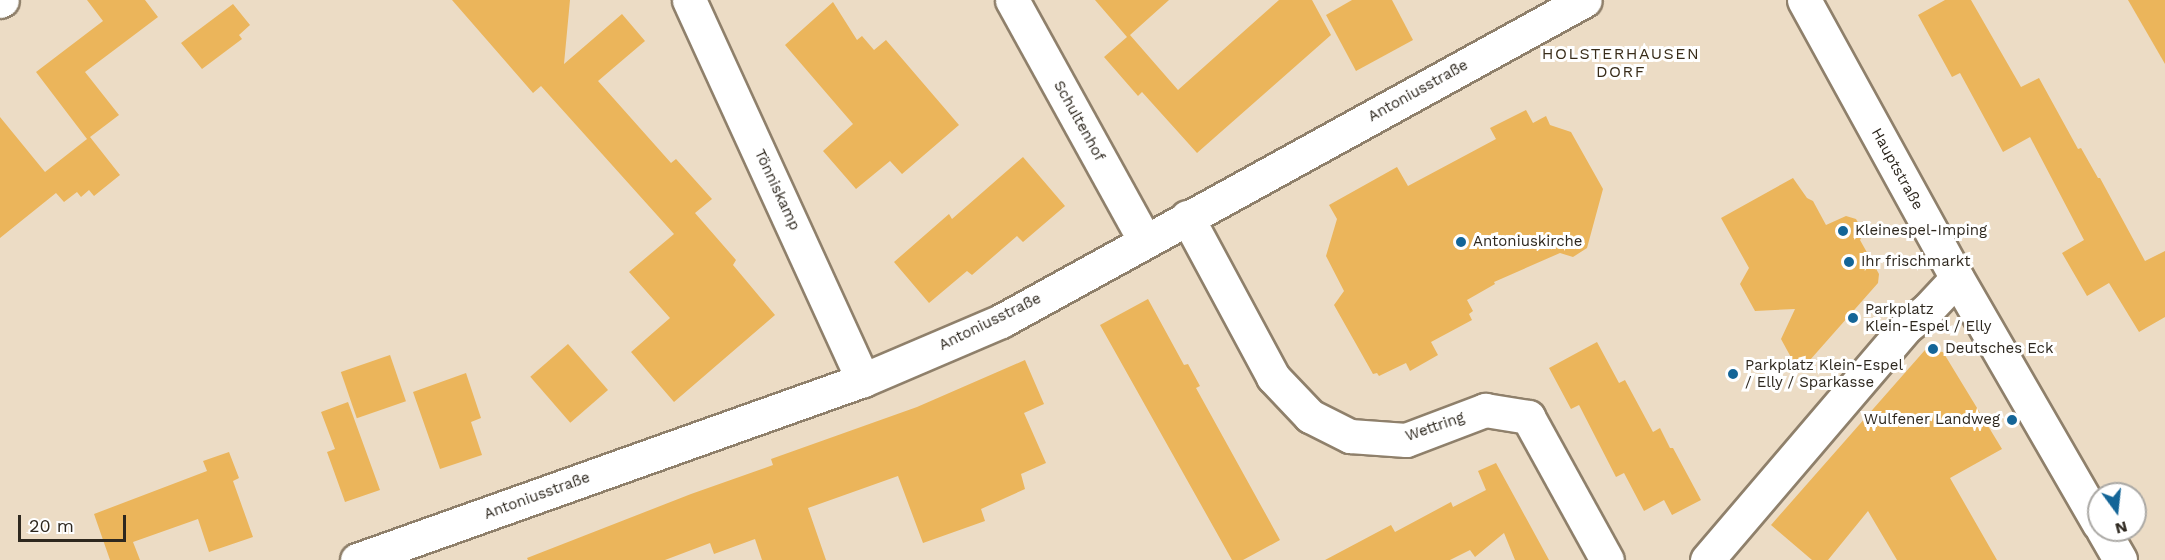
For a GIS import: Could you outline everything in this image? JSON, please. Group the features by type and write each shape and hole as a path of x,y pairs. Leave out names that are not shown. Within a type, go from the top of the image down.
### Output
{"street":[{"name":"Tönniskamp","path":"689,0 863,380"},
{"name":"Schultenhof","path":"1012,0 1145,241"},
{"name":"Antoniusstraße","path":"357,560 863,380 1001,321 1585,0"},
{"name":"Hauptstraße","path":"1804,0 1957,278 2087,503"},
{"name":"Wettring","path":"1187,217 1273,377 1310,416 1350,436 1406,440 1485,410 1528,417 1607,560"},
{"path":"1707,560 1906,327 1928,309 1957,278"},
{"path":"2110,542 2120,560"}],"building":[{"path":"87,0 145,0 158,17 85,72 119,115 90,137 120,175 94,196 89,190 81,197 77,192 64,202 56,193 0,238 0,117 45,172 87,139 36,72 103,21"},
{"path":"452,0 570,0 564,64 622,14 645,41 598,81 671,163 676,159 712,199 695,213 736,260 733,265 775,315 674,402 631,352 670,318 629,272 674,234 541,86 533,93"},
{"path":"1095,0 1169,0 1130,35 1178,90 1279,0 1312,0 1331,35 1197,153 1142,92 1138,96 1104,57 1127,37"},
{"path":"1352,0 1392,0 1413,40 1356,71 1326,15"},
{"path":"1945,0 1971,0 2021,87 2039,78 2078,149 2081,148 2100,178 2145,261 2165,251 2165,317 2139,332 2109,283 2087,296 2062,253 2084,240 2030,137 2003,152 1960,73 1952,77 1918,15"},
{"path":"2128,0 2165,0 2165,64"},
{"path":"833,2 857,40 862,36 874,50 886,40 959,125 902,174 890,161 856,189 823,151 853,124 785,45"},
{"path":"233,4 250,25 239,35 242,39 202,69 181,43"},
{"name":"Antoniuskirche","path":"1526,110 1533,123 1546,116 1550,125 1571,132 1603,189 1587,248 1573,257 1560,253 1494,282 1495,284 1467,300 1473,311 1469,314 1472,320 1431,342 1438,355 1410,371 1406,363 1379,376 1377,373 1373,374 1334,305 1344,291 1326,256 1337,219 1329,205 1397,167 1408,186 1496,139 1490,128"},
{"path":"1023,157 1065,206 1023,242 1017,236 972,275 967,271 929,303 894,262 949,214 952,219"},
{"path":"1793,178 1807,198 1813,201 1826,225 1846,216 1856,219 1864,233 1860,240 1879,274 1878,283 1810,360 1793,361 1781,339 1795,309 1755,311 1740,284 1749,268 1721,218"},
{"path":"1148,299 1184,365 1188,364 1200,386 1196,388 1280,540 1243,560 1232,560 1100,325"},
{"path":"1597,342 1619,383 1625,380 1653,432 1660,428 1701,500 1672,515 1664,500 1644,511 1624,473 1616,477 1579,405 1571,409 1549,368"},
{"path":"568,344 608,390 570,423 530,377"},
{"path":"1925,350 1943,352 2002,449 1950,478 1997,560 1897,560 1868,511 1828,560 1812,560 1771,525"},
{"path":"390,355 406,401 357,418 341,372"},
{"path":"1025,360 1044,404 1024,413 1046,463 1021,474 1025,489 981,509 985,521 923,543 898,476 808,508 826,560 762,560 755,539 714,554 710,543 665,560 528,560 527,558 691,494 773,465 771,459 917,407"},
{"path":"466,373 481,418 471,422 482,455 440,469 413,392"},
{"path":"348,402 380,490 345,502 327,452 335,449 321,412"},
{"path":"229,452 239,478 233,481 253,537 209,552 198,519 133,542 140,560 110,560 94,514 207,471 203,461"},
{"path":"1496,463 1549,560 1515,560 1504,533 1475,557 1470,550 1450,560 1325,560 1391,525 1395,532 1451,502 1453,507 1486,490 1478,471"}],"place":[{"name":"Kleinespel-Imping","path":"1843,231"},
{"name":"Antoniuskirche","path":"1461,242"},
{"name":"Ihr frischmarkt","path":"1849,262"},
{"name":"Parkplatz Klein-Espel / Elly","path":"1853,318"},
{"name":"Deutsches Eck","path":"1933,349"},
{"name":"Parkplatz Klein-Espel / Elly / Sparkasse","path":"1733,374"},
{"name":"Wulfener Landweg","path":"2012,420"}],"district":[{"name":"HOLSTERHAUSEN DORF","path":"1621,63"}]}
